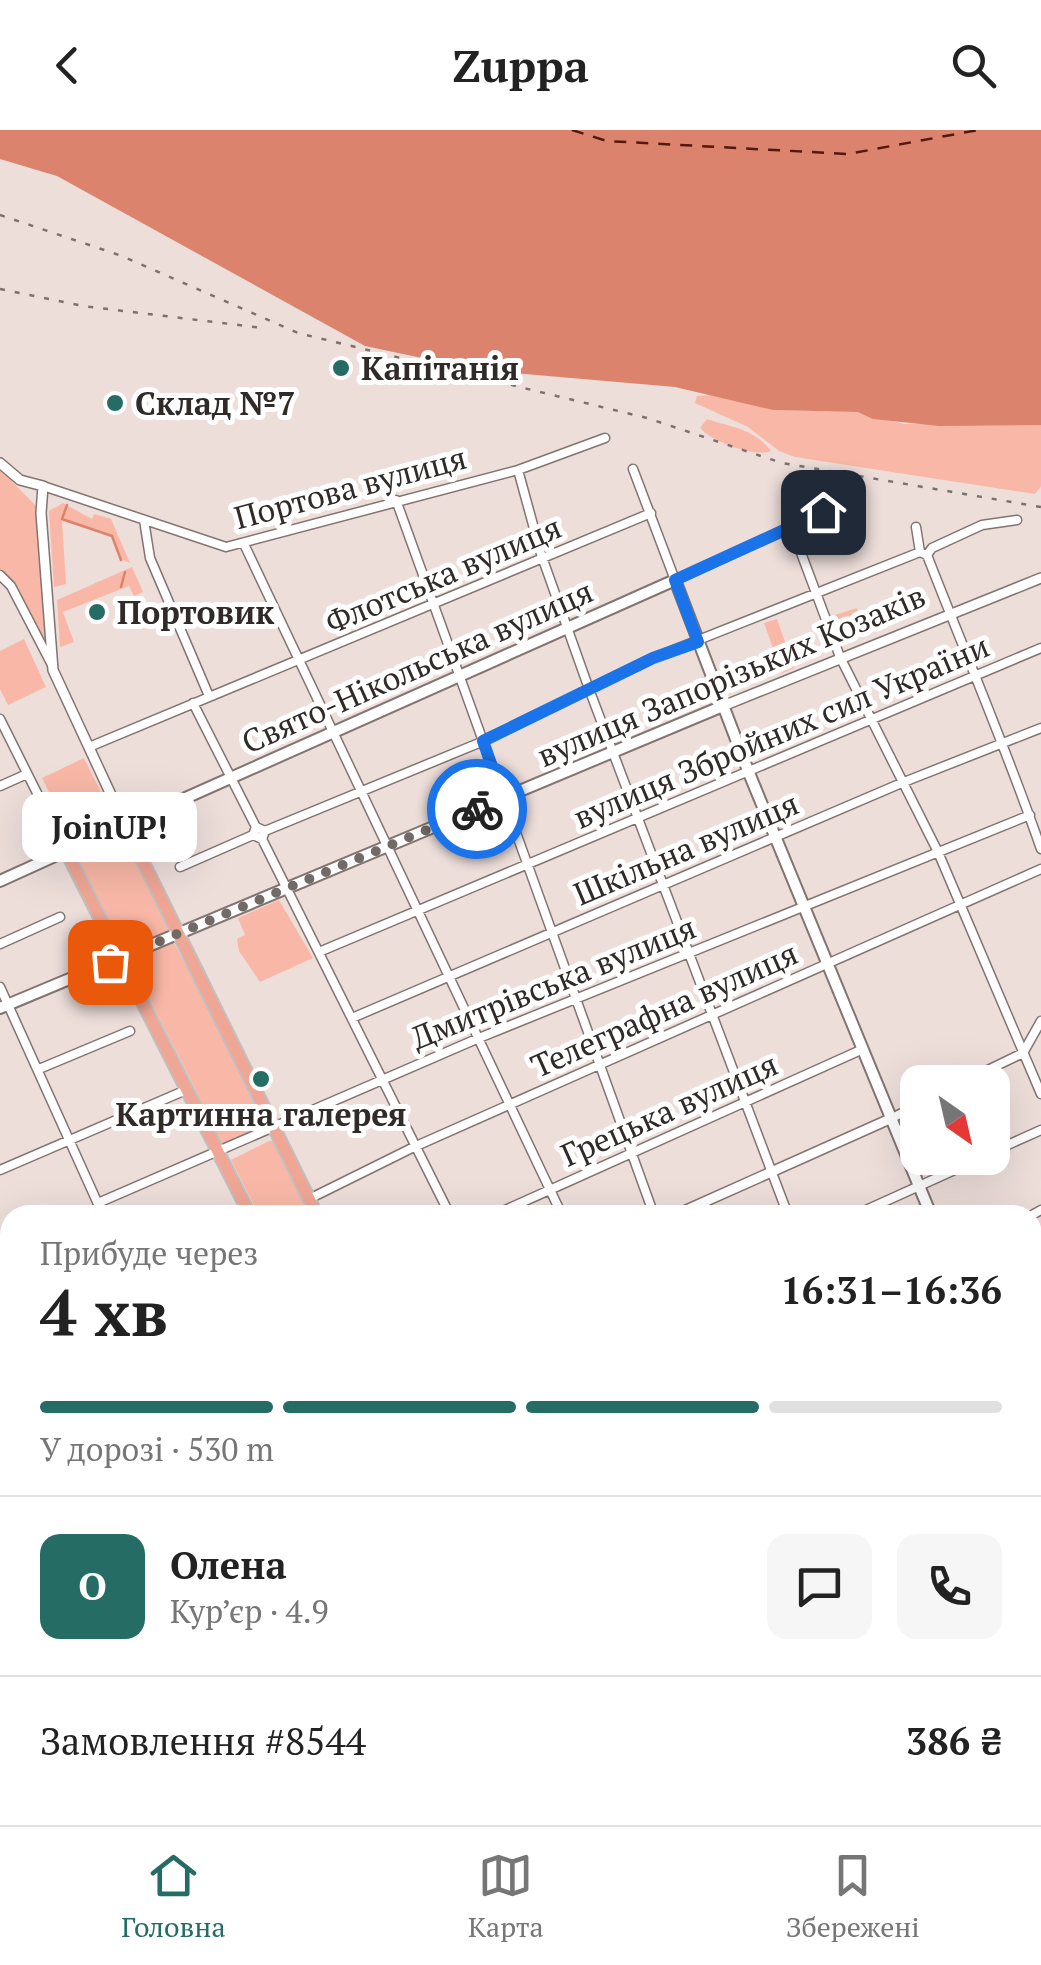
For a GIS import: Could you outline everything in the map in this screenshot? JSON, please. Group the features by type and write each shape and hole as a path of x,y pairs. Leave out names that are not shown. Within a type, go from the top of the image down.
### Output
{"main road":[{"name":"Свято-Нікольська вулиця","path":"0,881 675,580"},
{"path":"675,580 749,773 927,1205"},
{"name":"вулиця Запорізьких Козаків","path":"4,1006 723,706"},
{"path":"126,825 313,1205"},
{"path":"66,851 245,1205"}],"street":[{"name":"Портова вулиця","path":"0,462 20,480 212,546 244,544 518,470 605,438"},
{"path":"633,468 675,580"},
{"path":"518,470 542,559 589,689 784,1205"},
{"path":"42,486 52,665"},
{"name":"Свято-Нікольська вулиця","path":"675,580 855,499"},
{"path":"396,500 650,1205"},
{"name":"Флотська вулиця","path":"88,747 651,513"},
{"path":"144,520 150,558 209,696"},
{"path":"180,867 483,741 698,642 986,524 1017,520"},
{"path":"791,526 840,657 938,852 1041,1094"},
{"path":"916,527 1041,848"},
{"path":"244,544 557,1205"},
{"path":"0,575 11,586 52,665 126,825"},
{"name":"вулиця Запорізьких Козаків","path":"723,706 949,611 1041,578"},
{"name":"вулиця Збройних сил України","path":"319,952 1041,648"},
{"path":"193,703 445,1205"},
{"path":"0,718 66,851"},
{"name":"Шкільна вулиця","path":"352,1018 904,782 1041,728"},
{"path":"0,786 28,774"},
{"name":"Дмитрівська вулиця","path":"98,1203 219,1154 479,1038 1030,815"},
{"name":"Телеграфна вулиця","path":"310,1199 414,1147 1041,869"},
{"path":"0,944 60,917"},
{"path":"0,986 4,1006 39,1070 98,1203"},
{"path":"998,1065 1023,1053 1041,1021"},
{"path":"39,1070 130,1031"},
{"name":"Грецька вулиця","path":"516,1205 863,1049"},
{"path":"0,1170 69,1137 186,1090"},
{"path":"697,1205 900,1114"},
{"path":"1010,1144 1041,1130"},
{"path":"876,1205 942,1175"}],"shaded area":[{"path":"0,130 1041,130 1041,425 939,426 873,419 858,412 773,410 675,387 479,370 365,346 57,176 0,159"},
{"path":"716,395 773,410 858,412 904,424 1041,425 1041,486 1035,494 795,457 779,451 748,427 695,403 697,396"},
{"path":"707,419 749,433 771,451 744,450 713,438 700,428"},
{"path":"0,469 37,507 46,642 16,584 0,570"},
{"path":"63,503 92,519 94,514 111,519 130,563 120,559 111,536 62,521 66,584 54,587 49,511"},
{"path":"132,567 143,592 134,596 129,586 63,612 74,642 60,647 57,600"},
{"path":"857,608 859,614 868,611 883,621 871,631 865,620 848,627 852,639 847,642 840,637 832,616"},
{"path":"777,619 794,668 782,673 764,623"},
{"path":"24,639 46,687 8,705 0,689 0,651"},
{"path":"84,758 110,810 67,829 42,778"},
{"path":"122,832 170,930 125,951 75,853"},
{"path":"279,900 313,958 260,982 239,951 237,939 245,935 238,918"},
{"path":"173,941 274,1130 216,1148 194,1087 129,959"},
{"path":"274,1141 307,1205 254,1205 231,1160"}],"waterway":[{"path":"67,505 62,519 112,536 121,560"},
{"path":"121,587 125,572"}],"ferry route":[{"path":"572,130 607,141 848,154 978,130"}],"railway":[{"path":"0,215 122,256 298,333 647,418 782,463 1041,507"},
{"path":"0,289 83,306 263,328"}],"way so far":[{"path":"110,962 477,809"}],"place":[{"name":"Капітанія","path":"341,368"},
{"name":"Склад №7","path":"115,403"},
{"name":"Портовик","path":"97,612"},
{"name":"JoinUP!","path":"110,962"},
{"name":"Картинна галерея","path":"261,1079"}],"route":[{"path":"477,809 503,798 483,741 653,658 698,642 675,580 823,512"}]}
